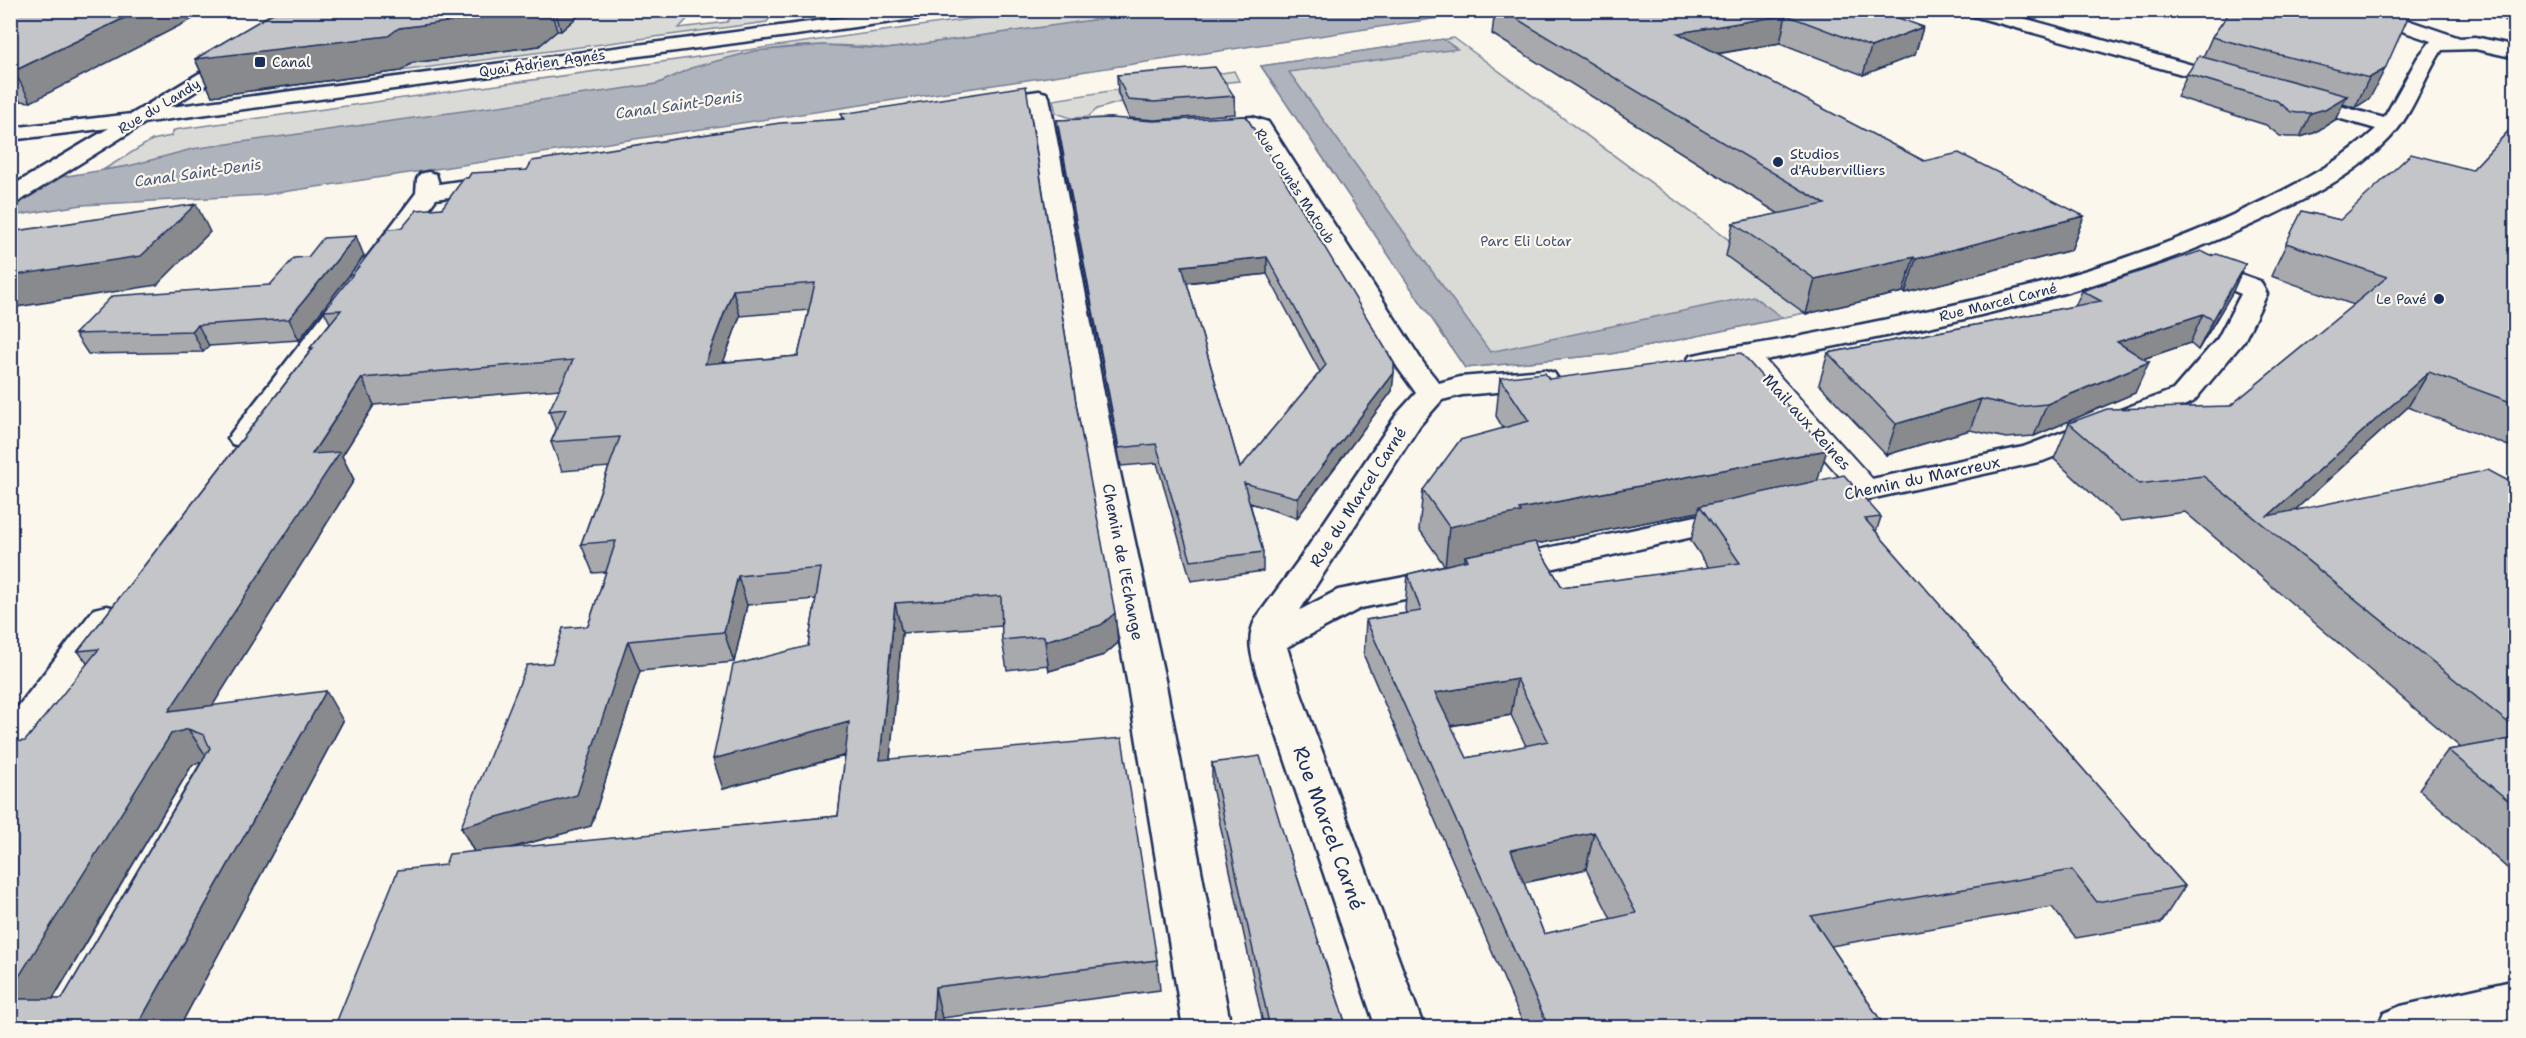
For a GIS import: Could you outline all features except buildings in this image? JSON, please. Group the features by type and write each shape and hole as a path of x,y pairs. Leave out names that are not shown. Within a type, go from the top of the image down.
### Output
{"street":[{"name":"Rue du Landy","path":"10,197 317,10"},
{"path":"783,32 793,10"},
{"name":"Quai Adrien Agnés","path":"10,134 944,10"},
{"path":"1972,10 2254,88"},
{"path":"2359,10 2452,42 2516,52"},
{"name":"Rue Marcel Carné","path":"1672,366 1890,327 2016,299 2130,267 2165,254 2235,224 2322,180 2375,142 2390,126 2436,45 2452,42"},
{"path":"2276,94 2390,126"},
{"name":"Chemin de l'Echange","path":"958,109 1039,97 1055,126 1098,436 1146,680 1207,1028"},
{"name":"Rue Lounès Matoub","path":"1185,126 1252,123 1260,127 1412,368 1446,390"},
{"path":"223,465 360,284 428,186 523,178"},
{"name":"Chemin du Marcreux","path":"1268,634 1351,598 1385,594 2032,454 2183,396 2230,341 2254,294 2251,287 2165,254"},
{"name":"Mail aux Reines","path":"1746,354 1867,490"},
{"path":"1446,390 1573,377"},
{"name":"Rue du Marcel Carné","path":"1268,634 1408,420 1446,390"},
{"path":"10,746 124,596"},
{"name":"Rue Marcel Carné","path":"1268,634 1282,694 1400,1028"},
{"path":"2401,1028 2516,1001"}],"green space":[{"path":"391,11 691,11 687,15 691,15 679,28 727,22 735,13 731,13 733,11 774,11 767,22 401,71 423,54"},
{"path":"1027,11 1163,11 887,49 827,45 769,50 713,62 657,84 103,170 152,140 171,136 174,130"},
{"name":"Parc Eli Lotar","path":"1454,38 1823,309 1611,354 1465,368 1261,66"},
{"path":"1234,71 1239,81 1117,92 1121,102 1097,109 1088,117 1071,118 1056,113 1053,100"}],"water":[{"name":"Canal Saint-Denis","path":"1163,10 1485,11 263,195 82,205 11,216 11,185 129,166 192,149 657,84 691,68 754,51 822,45 887,49"},
{"path":"1443,39 1457,49 1289,72 1490,352 1753,296 1783,318 1611,354 1465,368 1261,66"}],"railway":[{"path":"2474,10 2516,23"}],"place":[{"name":"Canal","path":"260,62"},
{"name":"Studios d'Aubervilliers","path":"1778,162"},
{"name":"Le Pavé","path":"2439,299"}]}
